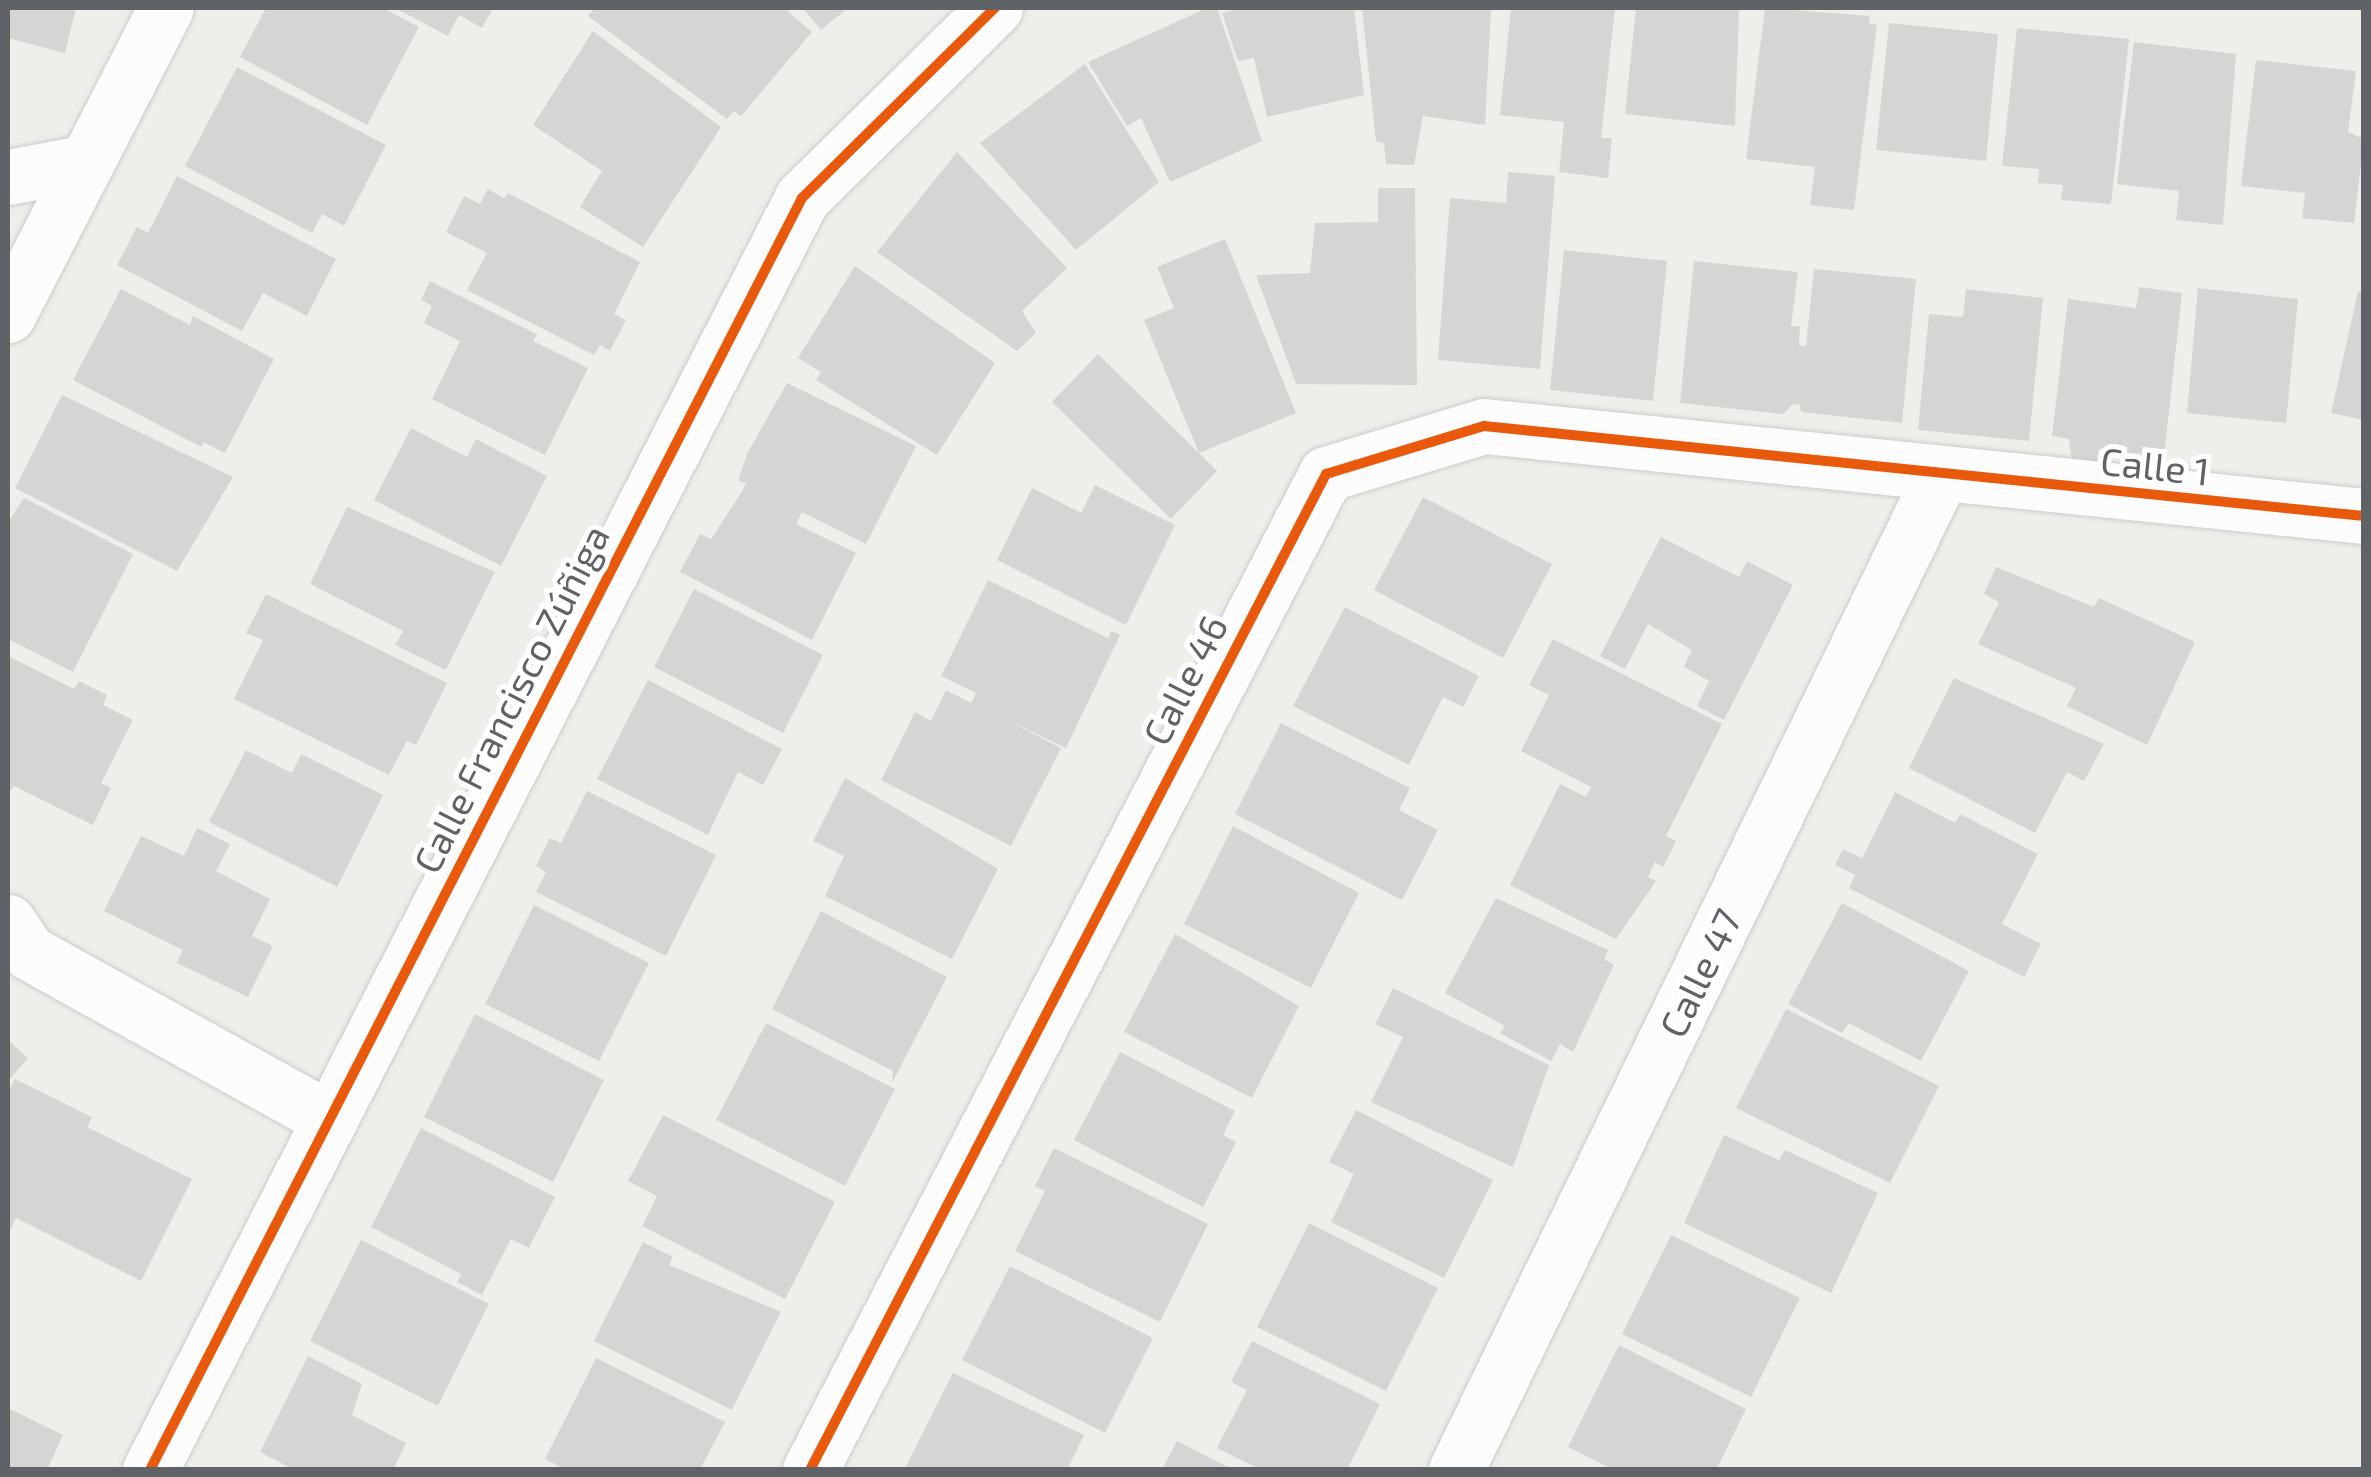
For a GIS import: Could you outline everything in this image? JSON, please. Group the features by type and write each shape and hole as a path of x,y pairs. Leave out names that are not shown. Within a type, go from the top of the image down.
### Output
{"street":[{"path":"8,315 83,162 166,8"},
{"name":"Calle Francisco Zúñiga","path":"150,1470 802,198 994,8"},
{"path":"8,177 83,162"},
{"name":"Calle 46","path":"810,1470 1326,474 1484,426 1942,475"},
{"name":"Calle 1","path":"1942,475 2364,516"},
{"name":"Calle 47","path":"1456,1470 1942,475"},
{"path":"8,922 28,952 329,1119"}],"building":[{"path":"8,8 76,8 65,53 8,38"},
{"path":"266,8 383,8 419,27 367,125 240,57"},
{"path":"395,8 493,8 482,28 459,15 448,36"},
{"path":"595,8 784,8 812,32 741,116 734,111 727,119 588,16"},
{"path":"803,8 848,8 821,30"},
{"path":"1207,8 1217,8 1262,141 1170,182 1141,118 1127,126 1088,62"},
{"path":"1241,8 1354,8 1364,95 1267,117 1254,58 1238,61 1222,13"},
{"path":"1362,8 1491,8 1485,125 1423,116 1414,165 1386,164 1384,143 1376,141"},
{"path":"1511,8 1615,8 1601,138 1612,138 1608,178 1559,172 1564,122 1500,115"},
{"path":"1636,8 1739,8 1735,126 1625,114"},
{"path":"1765,8 1870,16 1869,23 1877,25 1854,210 1810,205 1815,167 1746,159"},
{"path":"1889,23 1998,34 1986,161 1876,150"},
{"path":"2017,28 2129,39 2111,204 2061,200 2063,185 2038,183 2039,169 2002,166"},
{"path":"593,31 721,127 643,247 580,207 602,171 533,125"},
{"path":"2134,42 2236,54 2223,225 2176,220 2179,191 2117,184"},
{"path":"2256,60 2356,71 2348,132 2364,139 2354,223 2302,218 2305,193 2241,186"},
{"path":"1085,64 1159,182 1076,250 980,143"},
{"path":"237,67 386,145 344,226 322,214 312,233 185,166"},
{"path":"957,152 1067,268 1022,311 1036,333 1017,351 877,252"},
{"path":"1508,172 1555,176 1540,369 1438,360 1450,198 1506,203"},
{"path":"177,176 336,259 307,316 263,293 242,331 117,265 137,227 148,233"},
{"path":"1378,188 1415,188 1417,385 1296,384 1256,275 1310,273 1315,223 1378,222"},
{"path":"488,189 504,198 508,193 640,262 614,314 626,320 610,351 600,345 594,355 467,290 487,253 446,232 464,196 480,204"},
{"path":"1225,239 1296,413 1199,453 1144,320 1174,308 1157,267"},
{"path":"1564,250 1667,261 1653,401 1550,390"},
{"path":"1694,261 1798,272 1791,326 1800,327 1799,345 1806,346 1814,269 1916,279 1902,423 1801,412 1800,405 1793,404 1783,414 1680,403"},
{"path":"855,266 995,363 937,455 816,380 821,372 798,358"},
{"path":"430,281 537,334 533,341 588,368 545,455 432,399 460,341 424,323 432,306 421,300"},
{"path":"2139,287 2182,293 2164,457 2099,449 2094,472 2072,460 2069,439 2052,436 2068,299 2136,308"},
{"path":"2198,288 2298,299 2286,423 2187,413"},
{"path":"121,289 190,325 193,316 274,359 225,453 203,442 201,447 73,380"},
{"path":"1966,289 2043,298 2029,441 1918,430 1929,314 1963,317"},
{"path":"2358,291 2364,292 2364,420 2331,413"},
{"path":"1098,354 1217,471 1171,519 1052,402"},
{"path":"787,383 916,446 866,544 802,512 796,524 856,553 812,640 680,572 700,534 711,539 741,493 746,484 738,480 748,452"},
{"path":"62,395 233,477 177,571 15,488"},
{"path":"411,428 467,457 476,439 547,476 501,566 374,500"},
{"path":"1095,485 1175,525 1126,625 997,560 1032,488 1081,513"},
{"path":"1423,497 1552,564 1503,658 1374,590"},
{"path":"24,498 133,554 73,672 8,639 8,522"},
{"path":"347,507 495,572 446,670 395,645 403,631 310,584"},
{"path":"1661,537 1739,577 1747,561 1793,585 1724,720 1697,706 1709,681 1684,667 1692,650 1648,624 1625,669 1600,656"},
{"path":"1996,567 2094,607 2099,598 2195,642 2147,745 2067,706 2076,688 1978,644 1999,602 1984,594"},
{"path":"988,580 1108,638 1111,631 1120,635 1066,748 1003,718 1061,748 1011,846 881,780 915,712 931,721 946,690 971,703 976,693 941,676"},
{"path":"694,589 823,655 783,733 654,667"},
{"path":"266,594 447,683 416,745 407,741 389,775 234,699 263,640 246,633"},
{"path":"1345,607 1479,676 1463,707 1443,697 1409,765 1293,706"},
{"path":"1553,639 1722,724 1666,836 1676,841 1663,867 1655,862 1648,877 1656,881 1616,939 1510,885 1560,784 1586,797 1591,787 1521,751 1549,695 1529,685"},
{"path":"8,656 74,689 79,681 107,695 103,705 133,720 101,783 111,788 93,825 14,786 8,793"},
{"path":"1954,678 2104,744 2084,781 2067,772 2035,833 1909,768"},
{"path":"648,680 782,749 763,785 738,772 708,835 597,779"},
{"path":"1281,723 1410,788 1399,810 1438,830 1402,900 1235,814"},
{"path":"246,750 292,773 301,754 383,795 337,887 209,822"},
{"path":"845,778 998,869 952,959 825,896 844,856 813,841"},
{"path":"587,791 716,855 666,956 536,892 546,872 536,866 550,838 561,843"},
{"path":"1895,792 1955,823 1960,814 2038,854 2002,924 2041,944 2024,977 1849,888 1855,875 1835,865 1843,849 1862,858"},
{"path":"1233,826 1359,893 1311,988 1184,924"},
{"path":"197,828 230,844 216,871 270,899 252,936 273,946 248,997 177,963 183,950 104,911 141,836 184,856"},
{"path":"1496,898 1608,950 1604,959 1614,965 1573,1052 1560,1044 1551,1061 1500,1033 1505,1026 1445,993"},
{"path":"1842,903 1969,971 1921,1061 1849,1023 1842,1033 1788,1004"},
{"path":"534,905 649,963 599,1061 485,1004"},
{"path":"821,911 947,977 892,1083 893,1071 772,1009"},
{"path":"1175,934 1299,1006 1252,1098 1124,1032"},
{"path":"1393,988 1549,1065 1513,1167 1371,1102 1403,1037 1375,1024"},
{"path":"1786,1009 1939,1086 1890,1183 1736,1108"},
{"path":"475,1014 604,1080 553,1182 424,1117"},
{"path":"766,1023 895,1089 845,1186 716,1120"},
{"path":"8,1040 28,1058 8,1081"},
{"path":"1120,1052 1235,1111 1223,1135 1236,1142 1203,1207 1074,1140"},
{"path":"15,1079 92,1117 87,1127 192,1179 141,1281 16,1218 8,1235 8,1092"},
{"path":"1356,1110 1493,1180 1444,1278 1331,1222 1354,1174 1329,1162"},
{"path":"663,1115 835,1202 785,1299 642,1226 657,1196 628,1181"},
{"path":"421,1128 555,1197 529,1248 511,1239 482,1295 457,1282 461,1274 371,1227"},
{"path":"1724,1135 1779,1160 1785,1150 1878,1193 1831,1293 1684,1223"},
{"path":"1054,1148 1208,1224 1160,1322 1015,1251 1045,1191 1035,1186"},
{"path":"1309,1223 1438,1288 1386,1391 1257,1327"},
{"path":"1671,1235 1800,1298 1751,1397 1622,1334"},
{"path":"361,1240 489,1304 438,1406 310,1341"},
{"path":"643,1242 673,1257 669,1265 781,1312 732,1410 594,1341"},
{"path":"1010,1266 1153,1338 1105,1433 962,1360"},
{"path":"1252,1341 1380,1404 1347,1470 1261,1470 1217,1448 1247,1390 1231,1382"},
{"path":"1619,1345 1746,1409 1716,1470 1614,1470 1568,1447"},
{"path":"308,1356 362,1384 352,1415 406,1443 393,1470 294,1470 260,1452"},
{"path":"596,1358 725,1422 700,1470 567,1470 545,1459"},
{"path":"953,1373 1084,1435 1067,1470 905,1468"},
{"path":"8,1408 63,1435 47,1470 8,1470"},
{"path":"1177,1441 1234,1470 1162,1470"}],"cycle path":[{"path":"150,1470 802,198 995,8"},
{"path":"810,1470 1326,474 1484,426 2364,516"}]}
